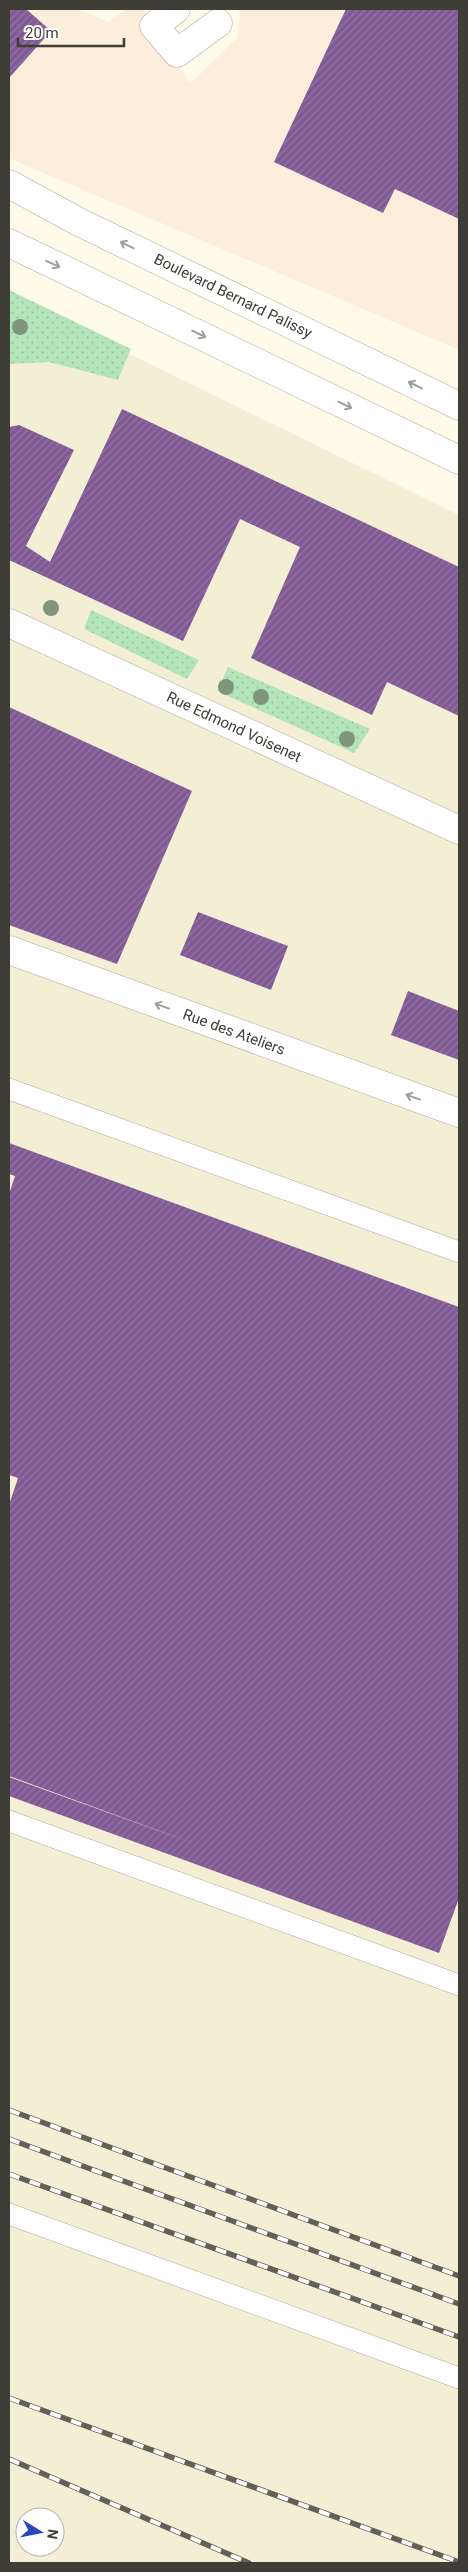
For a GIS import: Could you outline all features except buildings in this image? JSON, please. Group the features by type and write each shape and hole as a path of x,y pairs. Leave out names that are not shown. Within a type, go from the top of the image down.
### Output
{"street":[{"path":"176,9 154,26 177,53 218,23"},
{"name":"Boulevard Bernard Palissy","path":"9,184 88,226 459,406"},
{"path":"9,243 459,460"},
{"name":"Rue Edmond Voisenet","path":"9,623 459,830"},
{"name":"Rue des Ateliers","path":"9,950 459,1113"}],"lane":[{"path":"9,1089 459,1252"},
{"path":"9,1821 459,1985"},
{"path":"9,2214 459,2378"}],"shaded area":[{"path":"9,9 78,9 108,22 126,9 143,9 190,84 237,38 240,9 459,9 459,350 9,158"},
{"path":"9,295 459,515 459,2563 9,2563"}],"green space":[{"path":"9,290 131,349 118,380 49,362 9,364"},
{"path":"91,610 199,660 187,679 84,629"},
{"path":"228,667 370,729 354,753 217,691"}],"railway":[{"path":"9,2110 459,2276"},
{"path":"9,2139 459,2304"},
{"path":"9,2174 459,2337"},
{"path":"9,2398 459,2562"},
{"path":"9,2459 249,2563"}]}
